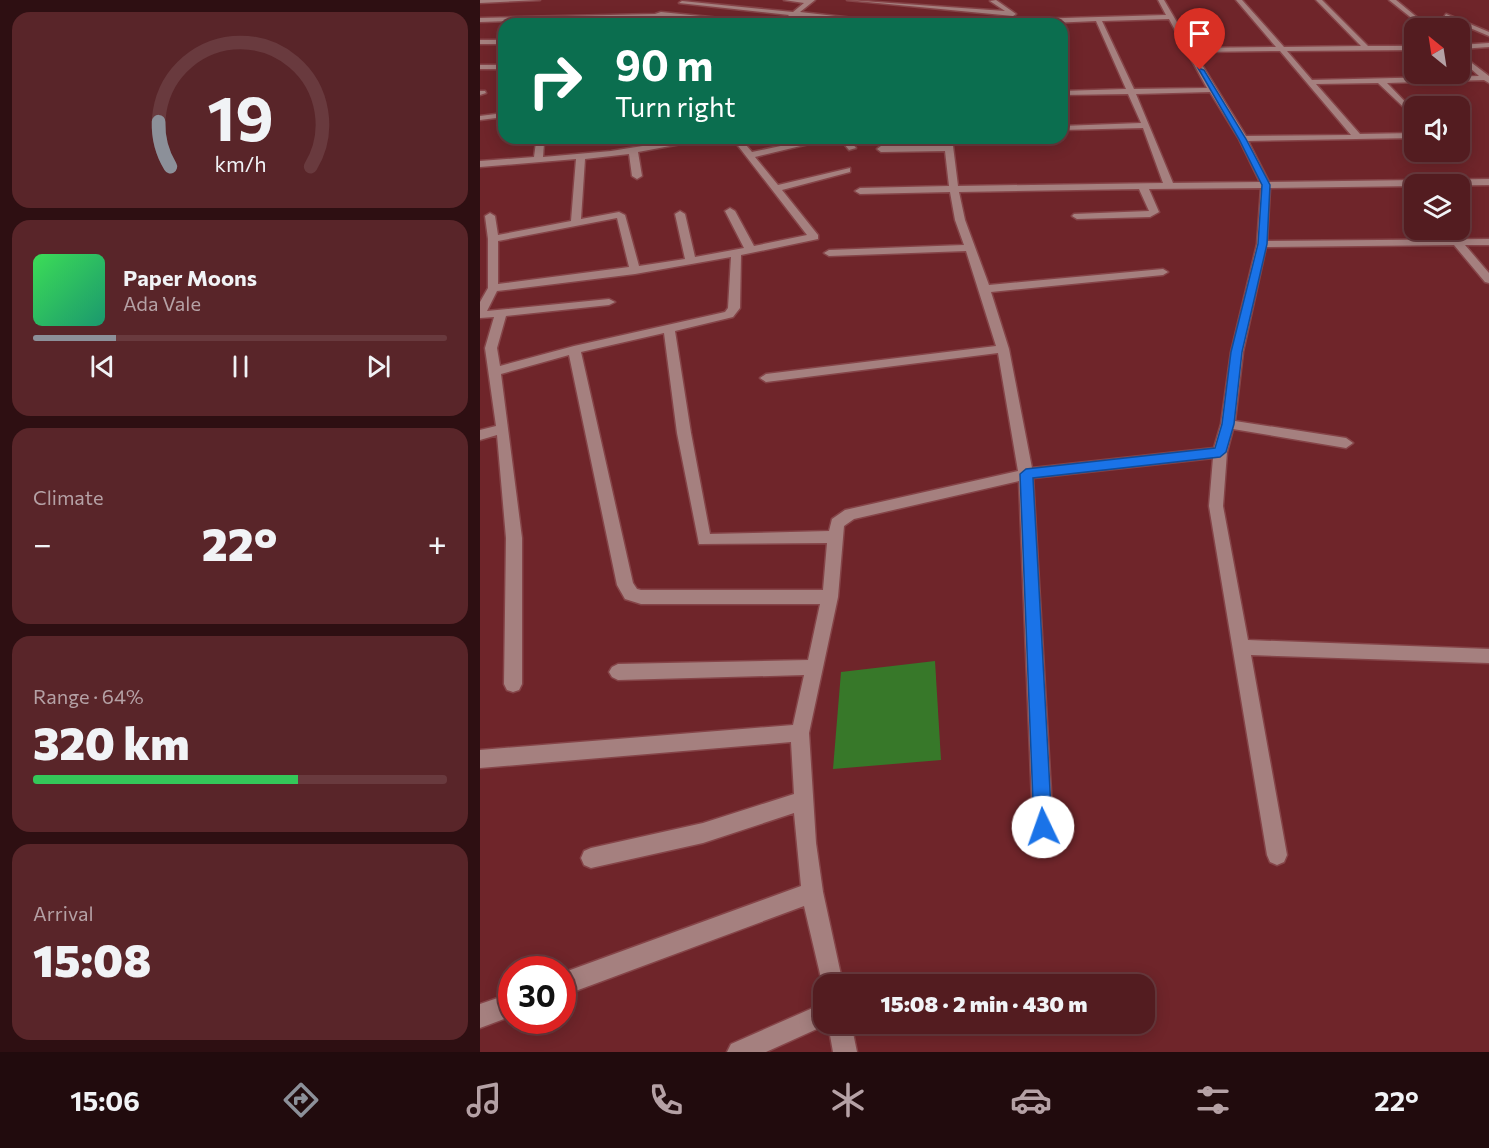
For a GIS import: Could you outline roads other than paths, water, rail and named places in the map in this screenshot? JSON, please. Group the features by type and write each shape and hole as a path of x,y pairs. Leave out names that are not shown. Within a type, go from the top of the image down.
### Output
{"street":[{"path":"511,7 519,0"},
{"path":"480,1 537,0"},
{"path":"787,0 811,1"},
{"path":"850,0 1013,14 985,0"},
{"path":"1161,0 1212,90 1243,139 1266,185 1262,244 1237,352 1228,424 1220,452 1216,506 1277,855"},
{"path":"1239,0 1358,137"},
{"path":"1319,0 1366,48"},
{"path":"1392,0 1414,18"},
{"path":"788,18 811,1"},
{"path":"993,2 1004,1"},
{"path":"654,18 684,2 838,18"},
{"path":"498,18 504,13"},
{"path":"561,18 659,15 699,18"},
{"path":"1446,16 1452,18"},
{"path":"1068,20 1172,17"},
{"path":"1098,19 1146,125 1169,186"},
{"path":"480,20 496,20"},
{"path":"488,26 496,20"},
{"path":"1470,22 1478,21"},
{"path":"1470,24 1489,34"},
{"path":"480,42 498,42"},
{"path":"1470,46 1489,45"},
{"path":"1189,50 1404,48"},
{"path":"1470,64 1488,79"},
{"path":"480,67 498,67"},
{"path":"1312,82 1488,79"},
{"path":"1381,81 1404,105"},
{"path":"1068,93 1212,90"},
{"path":"480,118 498,116"},
{"path":"1068,128 1146,125"},
{"path":"1243,139 1404,136"},
{"path":"538,159 540,144"},
{"path":"480,164 581,157 633,151 657,144"},
{"path":"493,288 635,271 736,254 814,237 741,144"},
{"path":"750,155 802,144"},
{"path":"848,144 852,148"},
{"path":"880,149 939,144"},
{"path":"948,144 960,220 985,289 1003,349 1026,474 1043,827"},
{"path":"633,151 637,176"},
{"path":"576,223 581,157"},
{"path":"777,188 847,170"},
{"path":"860,191 1489,182"},
{"path":"1077,216 1148,215 1154,212 1143,187"},
{"path":"730,211 751,251"},
{"path":"493,239 614,214 622,217 635,271"},
{"path":"680,214 691,262"},
{"path":"490,216 493,239 493,288 480,314 501,314 609,302"},
{"path":"1457,242 1489,280"},
{"path":"1262,244 1489,242"},
{"path":"830,253 970,248"},
{"path":"493,372 574,350 724,317 733,312 736,254"},
{"path":"985,289 1162,272"},
{"path":"501,314 485,348 493,372 503,429 514,538 513,684"},
{"path":"669,328 684,433 704,540 836,537"},
{"path":"766,378 1003,349"},
{"path":"574,350 625,585 631,594 641,597 830,597"},
{"path":"1228,424 1346,443"},
{"path":"480,435 503,429"},
{"path":"830,974 812,892 806,843 800,733 830,597 837,523 850,514 1026,474 1220,452"},
{"path":"1241,647 1489,656"},
{"path":"618,672 814,667"},
{"path":"480,759 800,733"},
{"path":"591,858 703,833 805,800"},
{"path":"576,980 812,892"},
{"path":"480,1016 498,1009"},
{"path":"738,1052 813,1019"},
{"path":"842,1034 845,1052"}]}
